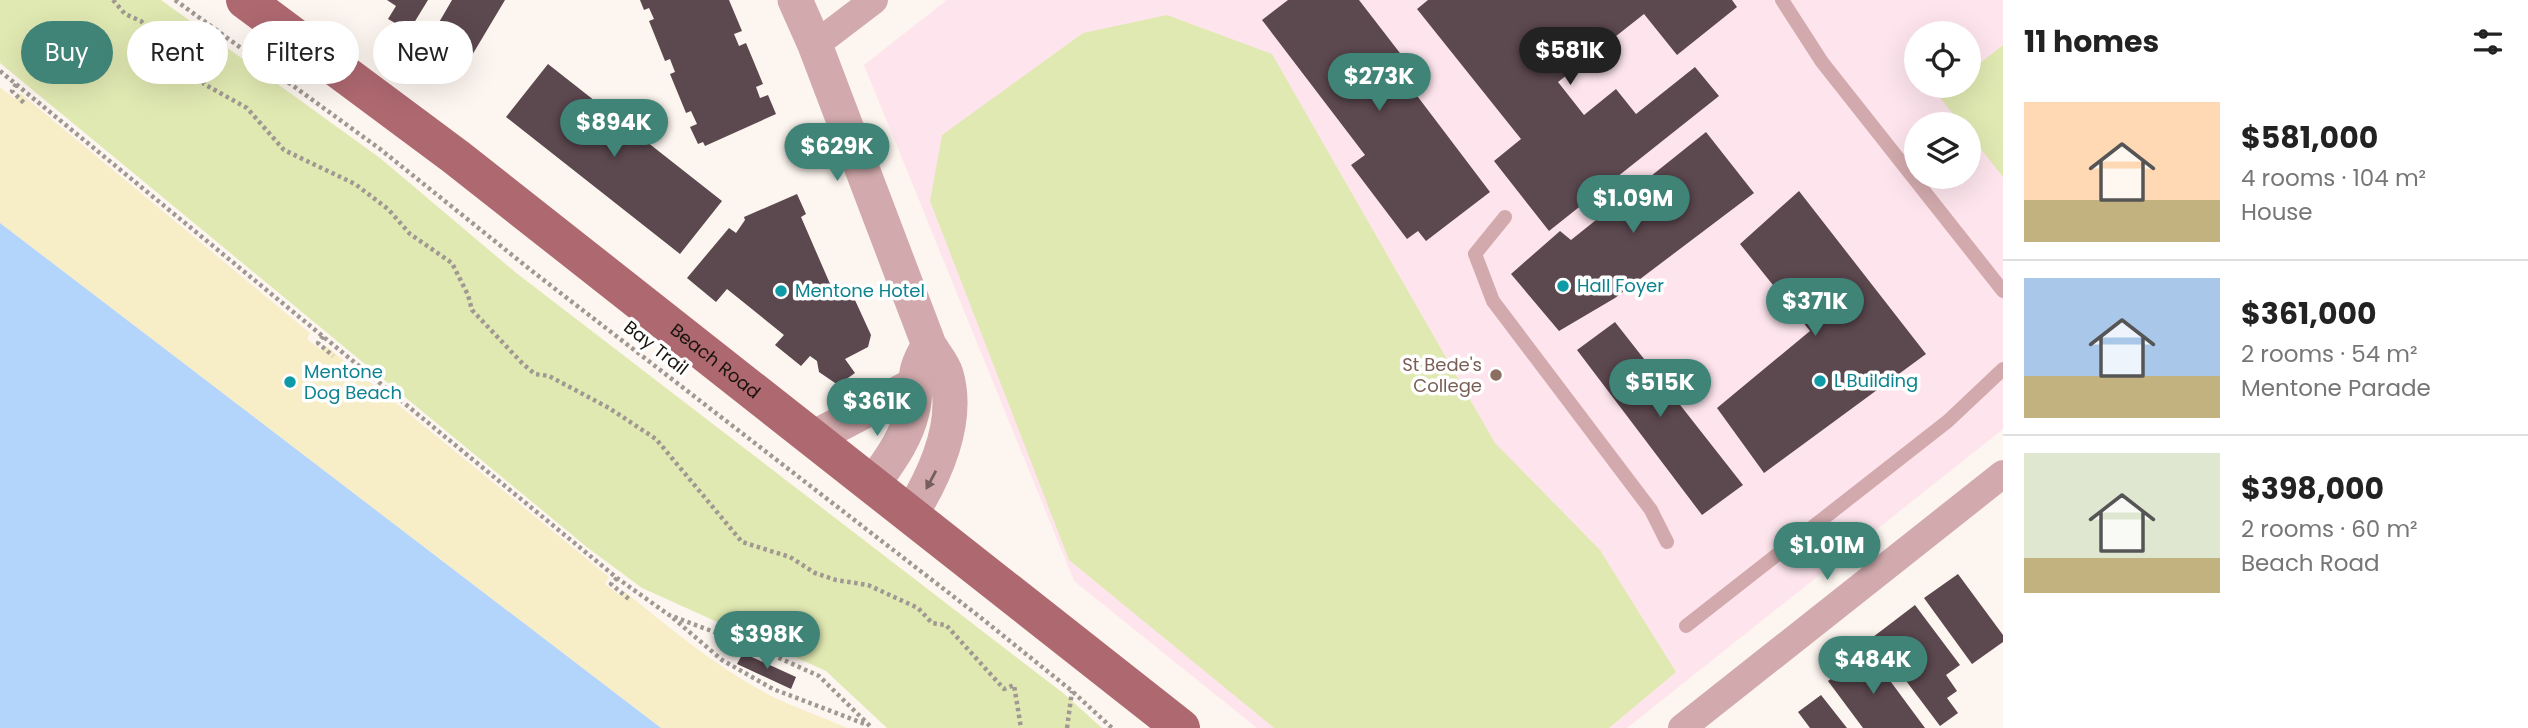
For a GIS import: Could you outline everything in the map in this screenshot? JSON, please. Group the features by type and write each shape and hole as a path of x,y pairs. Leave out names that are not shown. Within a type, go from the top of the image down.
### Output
{"main road":[{"name":"Beach Road","path":"245,0 456,157 815,437 1181,728"}],"street":[{"path":"794,0 815,45 929,345 946,373 948,393 945,439 934,477 911,514"},
{"path":"815,45 874,0"},
{"path":"873,484 898,449 908,425 916,365 929,345"},
{"path":"815,437 914,385"},
{"path":"1682,728 2003,474"}],"lane":[{"path":"1782,0 1822,62 2003,291"},
{"path":"1505,217 1475,254 1493,301 1651,510 1667,542"},
{"path":"1686,626 1948,421 2003,369"}],"path":[{"path":"113,0 125,14 141,21 165,48 198,65 204,84 247,108 284,150 355,184 388,209 410,234 452,263 468,295 472,310 486,329 500,336 535,374 549,376 610,408 656,439 742,542 790,557 815,573 836,580 868,585 918,608 932,623 946,625 1004,689 1014,685 1021,728"},
{"name":"Bay Trail","path":"175,0 380,149 531,271 1072,691 1112,728"},
{"path":"0,71 617,578 669,615 722,660 773,689 870,727"},
{"path":"16,84 12,91 24,103"},
{"path":"323,336 318,343 333,356"},
{"path":"617,578 611,584 630,600"},
{"path":"669,615 757,648 819,676 870,727"},
{"path":"1067,728 1072,691"}],"shaded area":[{"name":"St Bede's College","path":"947,0 2003,0 2003,429 1627,728 1257,728 1074,581 864,65"}],"green space":[{"path":"0,0 161,0 190,21 127,21 127,84 228,84 228,48 242,58 242,84 277,84 380,158 515,272 1063,693 1102,728 887,728 826,671 642,588 588,548 25,84 113,84 113,21 21,21 21,80 0,63"},
{"path":"1167,15 1272,54 1495,443 1600,550 1676,672 1609,728 1274,728 1069,560 930,201 942,135 1083,33"},
{"path":"2003,45 2003,177 1981,149 1981,112 1951,112 1940,98 1981,98 1981,62"}],"sand":[{"name":"Mentone Dog Beach","path":"0,87 15,99 20,93 310,333 307,339 321,350 326,346 609,577 605,584 622,597 625,592 694,646 748,683 777,699 847,728 661,728 0,223"}],"water":[{"path":"0,223 661,728 0,728"}],"building":[{"path":"387,0 428,0 415,21 388,19 396,6"},
{"path":"452,0 505,0 473,54 473,21 440,21"},
{"path":"640,0 729,0 742,31 734,34 739,46 746,43 763,84 756,87 760,98 768,95 776,114 705,146 703,142 698,144 690,127 697,124 691,111 686,113 670,74 675,72 670,59 665,61 649,21 654,19 649,8 644,10"},
{"path":"1288,0 1359,0 1403,57 1393,64 1490,192 1426,241 1418,231 1407,239 1351,165 1365,155 1262,20"},
{"path":"1428,0 1732,0 1737,7 1677,55 1644,14 1558,82 1584,115 1616,89 1636,114 1695,67 1719,96 1549,231 1494,161 1521,139 1417,9"},
{"path":"548,64 722,201 680,254 506,117"},
{"path":"1706,132 1754,193 1615,298 1559,331 1511,274 1560,231 1571,240"},
{"path":"1799,191 1926,354 1764,473 1717,408 1810,331 1740,244"},
{"name":"Mentone Hotel","path":"797,194 806,214 801,217 834,293 849,287 871,335 868,347 845,359 855,373 838,385 819,372 817,361 810,356 801,366 775,345 784,335 727,289 716,302 687,278 729,228 736,233 745,220 744,217"},
{"path":"1615,322 1743,485 1702,515 1577,350"},
{"path":"1958,574 2003,635 2003,642 1972,664 1924,598"},
{"path":"1915,605 1960,665 1946,675 1957,691 1947,698 1958,713 1940,726 1873,637"},
{"path":"1868,651 1925,728 1863,728 1828,681"},
{"path":"743,653 796,677 791,689 737,664"},
{"path":"1821,695 1847,728 1810,728 1798,712"}],"place":[{"name":"Hall Foyer","path":"1563,286"},
{"name":"Mentone Hotel","path":"781,291"},
{"name":"St Bede's College","path":"1496,375"},
{"name":"L Building","path":"1820,381"},
{"name":"Mentone Dog Beach","path":"290,382"}]}
